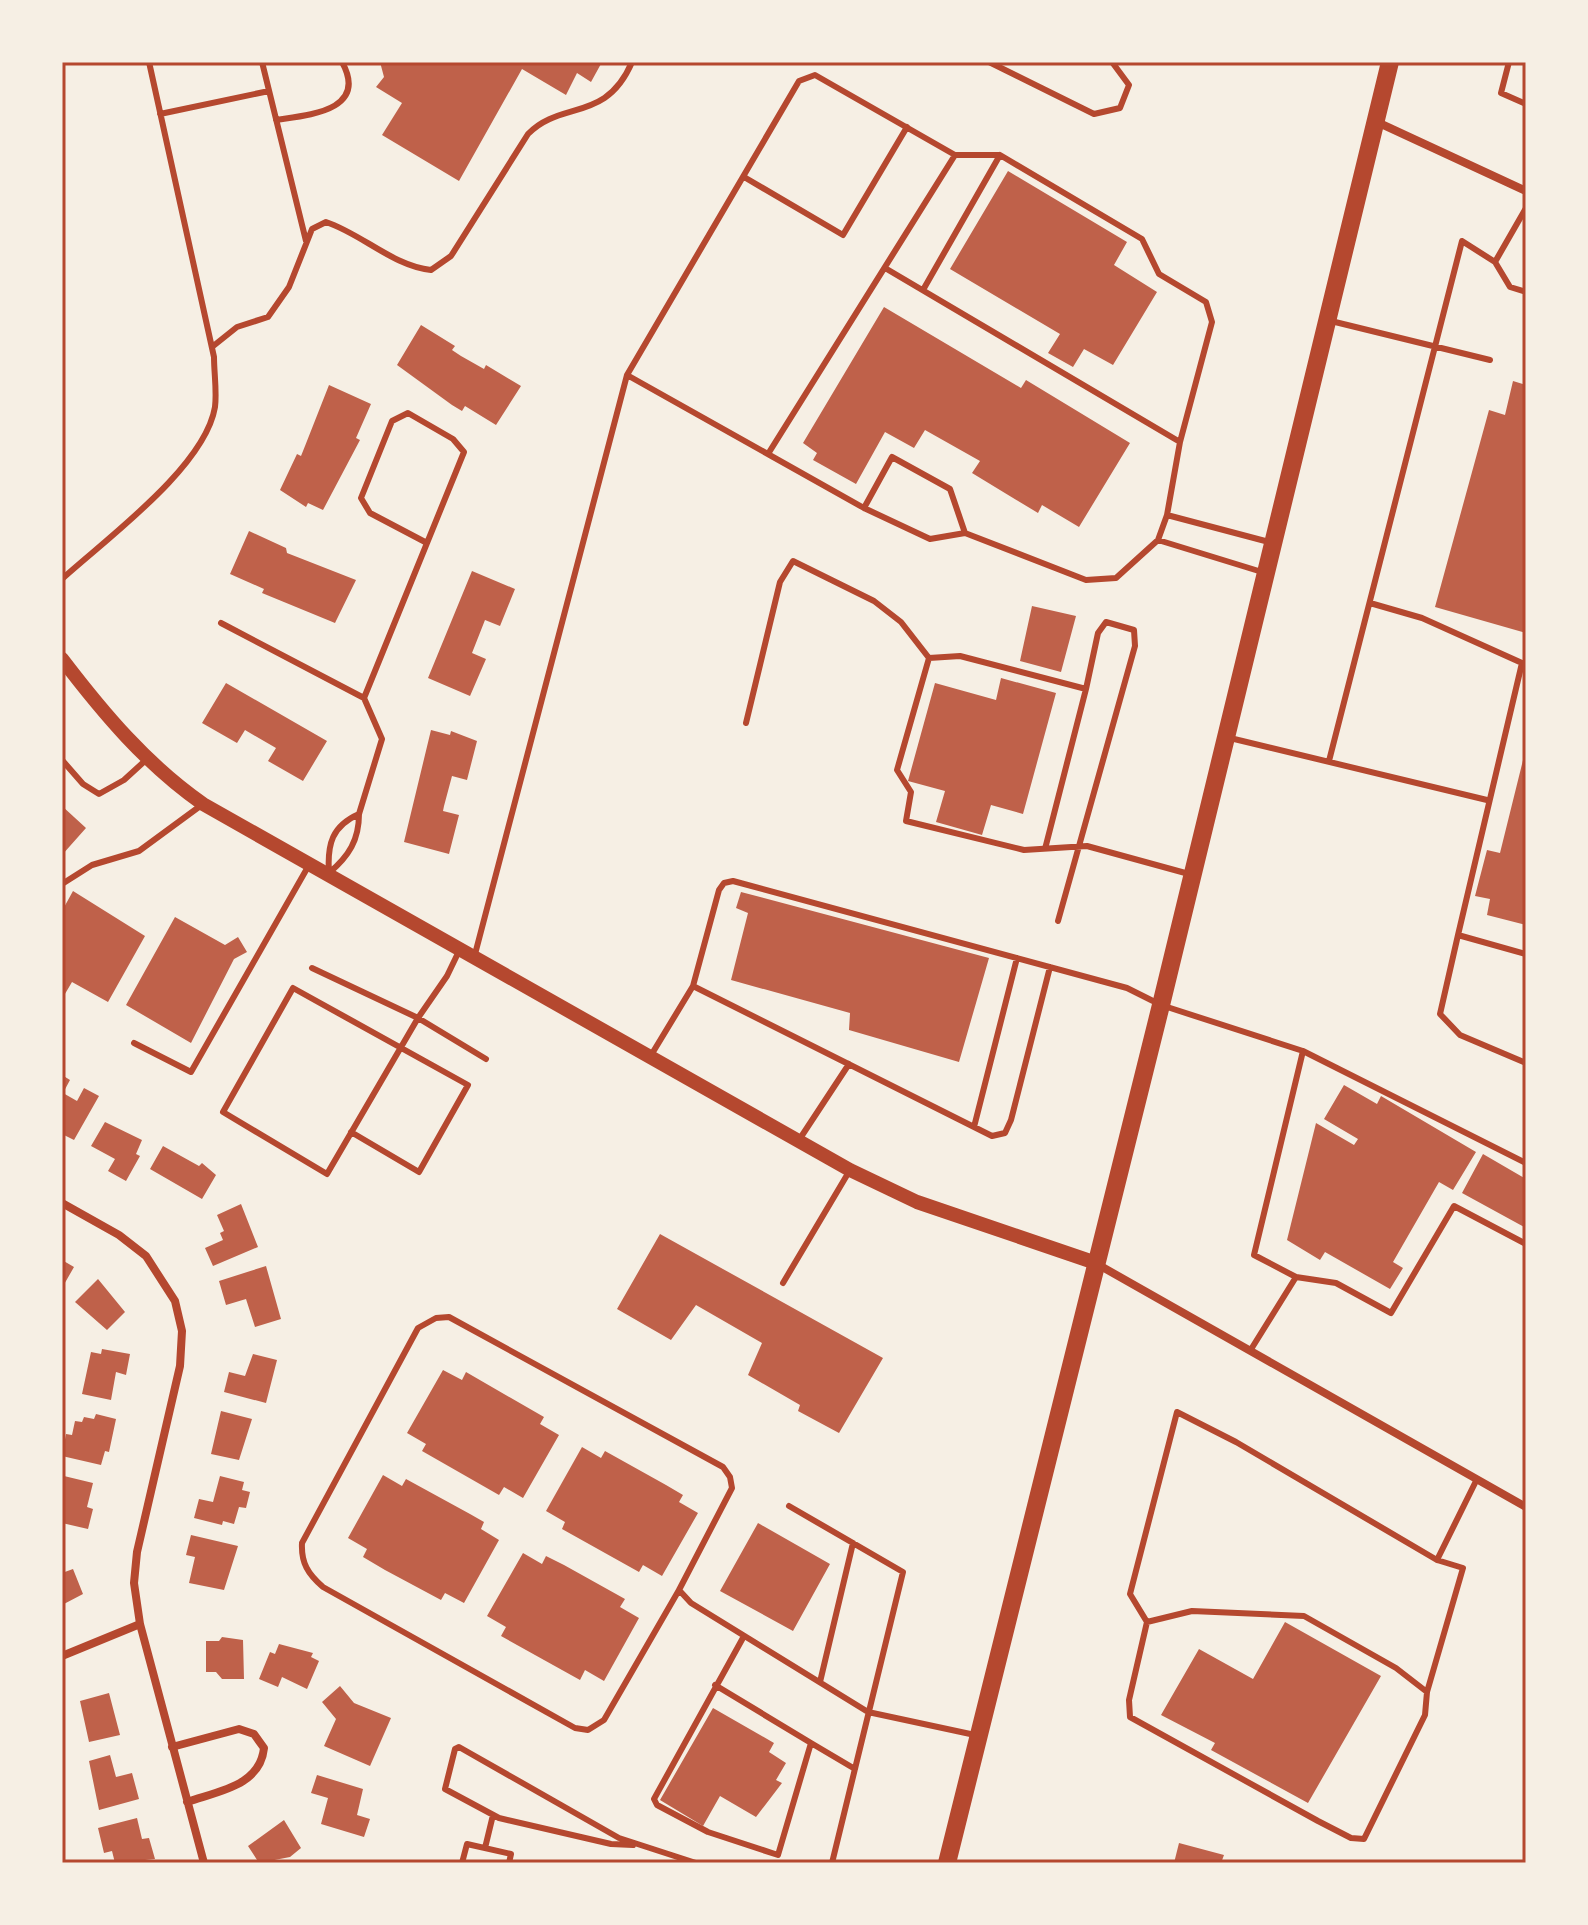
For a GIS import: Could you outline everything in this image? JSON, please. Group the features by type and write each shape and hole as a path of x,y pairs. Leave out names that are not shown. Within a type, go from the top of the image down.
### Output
{"main road":[{"path":"947,1863 1193,875 1390,62"}],"street":[{"path":"1376,121 1526,191"},
{"path":"62,660 147,759 203,804 311,862 474,958 850,1170 917,1202 1096,1263 1526,1507"},
{"path":"62,1203 119,1235 146,1256 175,1301 182,1331 180,1366 137,1552 134,1583 140,1624 204,1863"},
{"path":"62,1656 140,1624"},
{"path":"172,1747 239,1729 254,1734 264,1748 263,1764 251,1779 187,1802"}],"lane":[{"path":"62,579 180,472 201,441 215,408 212,347 149,62"},
{"path":"262,62 306,241"},
{"path":"276,120 328,111 342,101 349,82 342,62"},
{"path":"212,347 237,327 268,317 289,287 312,229 326,222 345,229 414,268 431,270 451,256 528,134 540,122 569,115 605,99 624,80 632,62"},
{"path":"989,62 1094,114 1120,108 1129,85 1112,62"},
{"path":"1509,62 1501,93 1526,104"},
{"path":"474,958 627,375 799,81 815,75 955,155 1000,155 1142,239 1159,274 1206,302 1212,322 1180,442 1167,515 1158,540 1116,578 1086,580 965,533 930,539 864,508 627,375"},
{"path":"160,114 269,91"},
{"path":"744,177 843,235 907,127"},
{"path":"768,454 955,155"},
{"path":"923,290 1000,155"},
{"path":"1495,262 1526,208"},
{"path":"1329,761 1462,241 1495,262 1510,287 1526,292"},
{"path":"885,268 1180,442"},
{"path":"1327,320 1490,360"},
{"path":"364,698 464,452 453,439 408,413 392,421 361,498 370,513 427,543"},
{"path":"864,508 892,457 950,489 965,533"},
{"path":"1167,515 1273,543"},
{"path":"1158,540 1266,573"},
{"path":"746,723 780,582 793,561 883,608 901,622 929,658"},
{"path":"1370,603 1422,618 1522,663 1487,800 1440,1014 1460,1035 1526,1063"},
{"path":"1045,849 1098,633 1106,622 1134,630 1135,646 1058,921"},
{"path":"221,623 364,698 382,739 359,814 359,831 348,857 329,873"},
{"path":"929,658 960,656 1086,689"},
{"path":"929,658 897,770 911,792 906,821 1024,850 1087,846 1193,875"},
{"path":"1226,737 1487,800"},
{"path":"62,760 83,784 99,794 124,780 147,759"},
{"path":"62,884 92,865 139,851 203,804"},
{"path":"329,873 327,847 342,821 359,814"},
{"path":"134,1043 191,1072 311,862"},
{"path":"650,1057 693,986 724,883 733,881 1127,988 1161,1005 1303,1051 1526,1163"},
{"path":"1458,935 1526,954"},
{"path":"351,1132 419,1172 468,1085 401,1047 293,988 223,1112 327,1174 351,1132 401,1047 418,1018 447,976 460,949"},
{"path":"974,1127 1017,958"},
{"path":"693,986 992,1136 1005,1133 1011,1120 1050,967"},
{"path":"312,968 418,1018 486,1059"},
{"path":"1303,1051 1254,1255 1296,1277 1336,1283 1391,1313 1454,1206 1526,1244"},
{"path":"799,1140 849,1064"},
{"path":"783,1283 850,1170"},
{"path":"1250,1351 1296,1277"},
{"path":"449,1317 723,1467 730,1477 732,1488 679,1590 604,1720 588,1730 575,1728 323,1587 310,1575 303,1562 302,1543 418,1328 436,1318 449,1317"},
{"path":"1177,1412 1236,1442 1437,1560 1463,1568 1427,1692 1425,1715 1364,1839 1351,1838 1130,1717 1129,1700 1147,1622 1130,1594 1177,1412"},
{"path":"1437,1560 1477,1479"},
{"path":"789,1506 903,1572 832,1863"},
{"path":"820,1682 853,1543"},
{"path":"679,1590 691,1603 868,1712 979,1735"},
{"path":"1147,1622 1192,1611 1304,1616 1396,1668 1427,1692"},
{"path":"744,1636 654,1799 657,1805 708,1832 778,1855"},
{"path":"715,1685 855,1769"},
{"path":"776,1863 811,1743"},
{"path":"633,1845 459,1747 445,1789 493,1815 611,1844 633,1845 696,1863"},
{"path":"485,1848 493,1815"},
{"path":"462,1863 467,1844 511,1854 509,1863"}],"building":[{"path":"380,62 602,62 591,82 577,73 566,95 522,69 459,181 382,135 402,103 376,87 384,77"},
{"path":"1008,171 1127,242 1114,265 1157,292 1113,365 1084,349 1073,367 1048,353 1060,334 950,269"},
{"path":"884,307 1021,388 1026,380 1130,443 1079,527 1042,505 1038,513 972,473 980,461 925,430 914,448 885,432 856,484 813,460 817,453 803,443"},
{"path":"421,325 455,346 452,350 461,356 484,369 486,365 521,386 496,425 465,406 462,411 452,405 397,365"},
{"path":"1513,381 1526,385 1526,633 1435,607 1489,410 1505,415"},
{"path":"329,385 371,404 356,438 360,440 323,510 308,503 306,507 280,490 297,454 301,456"},
{"path":"249,531 286,548 287,553 356,580 335,623 262,593 264,589 230,574"},
{"path":"472,571 515,589 500,626 485,620 472,653 486,659 470,696 428,678"},
{"path":"1032,606 1076,616 1061,672 1020,661"},
{"path":"1001,678 1056,693 1023,814 991,805 982,835 936,822 945,791 908,781 935,683 996,700"},
{"path":"226,683 327,741 303,781 268,761 276,748 245,730 237,743 202,723"},
{"path":"431,730 450,735 451,731 477,741 467,780 452,776 444,806 443,811 459,815 449,854 404,842"},
{"path":"1525,752 1526,925 1487,915 1490,899 1475,896 1487,850 1500,853"},
{"path":"62,806 86,828 62,855"},
{"path":"73,891 145,936 108,1002 72,982 62,999 62,911"},
{"path":"741,892 989,958 959,1062 849,1030 850,1013 731,980 748,913 736,908"},
{"path":"175,917 225,945 238,937 247,952 234,959 191,1043 126,1005"},
{"path":"62,1075 70,1080 63,1093 77,1101 84,1088 99,1096 74,1140 62,1134"},
{"path":"1344,1085 1377,1104 1381,1096 1476,1152 1453,1190 1439,1182 1393,1262 1403,1268 1390,1289 1325,1252 1320,1260 1287,1240 1316,1123 1354,1145 1358,1139 1324,1119"},
{"path":"105,1122 142,1140 136,1154 140,1156 126,1181 108,1171 115,1159 91,1146"},
{"path":"163,1146 199,1166 202,1163 216,1175 202,1199 150,1169"},
{"path":"1483,1154 1526,1179 1526,1228 1462,1193"},
{"path":"241,1204 258,1247 213,1266 205,1248 223,1240 220,1233 224,1231 217,1215"},
{"path":"660,1234 883,1358 839,1433 798,1411 800,1405 748,1375 762,1343 696,1305 671,1340 617,1309"},
{"path":"62,1260 74,1267 62,1288"},
{"path":"266,1266 281,1319 255,1327 246,1299 226,1305 219,1281"},
{"path":"98,1279 125,1312 107,1330 75,1302"},
{"path":"102,1349 130,1354 126,1375 116,1372 111,1400 82,1394 91,1352 101,1354"},
{"path":"253,1354 277,1360 266,1403 224,1392 229,1372 245,1376"},
{"path":"443,1370 462,1380 466,1372 544,1417 540,1424 559,1435 523,1498 504,1487 499,1495 422,1451 426,1444 407,1433"},
{"path":"221,1411 252,1419 239,1460 211,1454"},
{"path":"96,1414 116,1419 109,1452 105,1451 101,1465 62,1456 66,1434 72,1435 75,1421 82,1422 84,1417 94,1419"},
{"path":"582,1447 601,1458 605,1451 666,1485 683,1495 679,1502 698,1513 662,1576 643,1565 639,1572 562,1529 565,1522 546,1511"},
{"path":"383,1475 402,1486 406,1479 470,1514 484,1522 481,1529 499,1540 464,1603 445,1593 441,1600 385,1570 363,1557 367,1549 348,1538"},
{"path":"64,1476 93,1483 87,1507 93,1509 88,1529 62,1523"},
{"path":"220,1476 244,1482 242,1490 250,1492 246,1508 239,1507 234,1524 223,1521 222,1525 194,1518 199,1499 213,1502"},
{"path":"758,1523 830,1564 793,1631 720,1591"},
{"path":"191,1535 238,1546 224,1590 189,1583 195,1557 186,1555"},
{"path":"523,1553 542,1564 546,1556 625,1599 620,1607 639,1618 604,1681 585,1670 580,1680 501,1636 506,1627 487,1616"},
{"path":"73,1569 83,1594 62,1605 62,1573"},
{"path":"1285,1622 1381,1676 1308,1803 1211,1750 1215,1743 1161,1715 1199,1649 1253,1679"},
{"path":"222,1637 243,1640 244,1679 222,1679 216,1672 206,1672 206,1641 219,1641"},
{"path":"279,1644 313,1653 311,1657 319,1661 307,1689 282,1677 278,1687 259,1679 270,1652 275,1654"},
{"path":"340,1686 354,1703 391,1718 370,1766 324,1746 336,1719 322,1702"},
{"path":"109,1693 120,1735 89,1742 80,1701"},
{"path":"713,1708 774,1743 769,1752 786,1763 776,1780 782,1783 756,1817 720,1796 703,1826 660,1800"},
{"path":"110,1755 116,1777 132,1773 139,1799 99,1810 89,1761"},
{"path":"317,1775 363,1789 357,1815 370,1819 364,1837 321,1824 328,1798 311,1793"},
{"path":"137,1818 142,1839 149,1838 155,1859 115,1863 112,1851 104,1853 98,1828"},
{"path":"284,1820 301,1848 290,1857 259,1863 248,1846"},
{"path":"1179,1843 1224,1855 1221,1863 1174,1863"}]}
